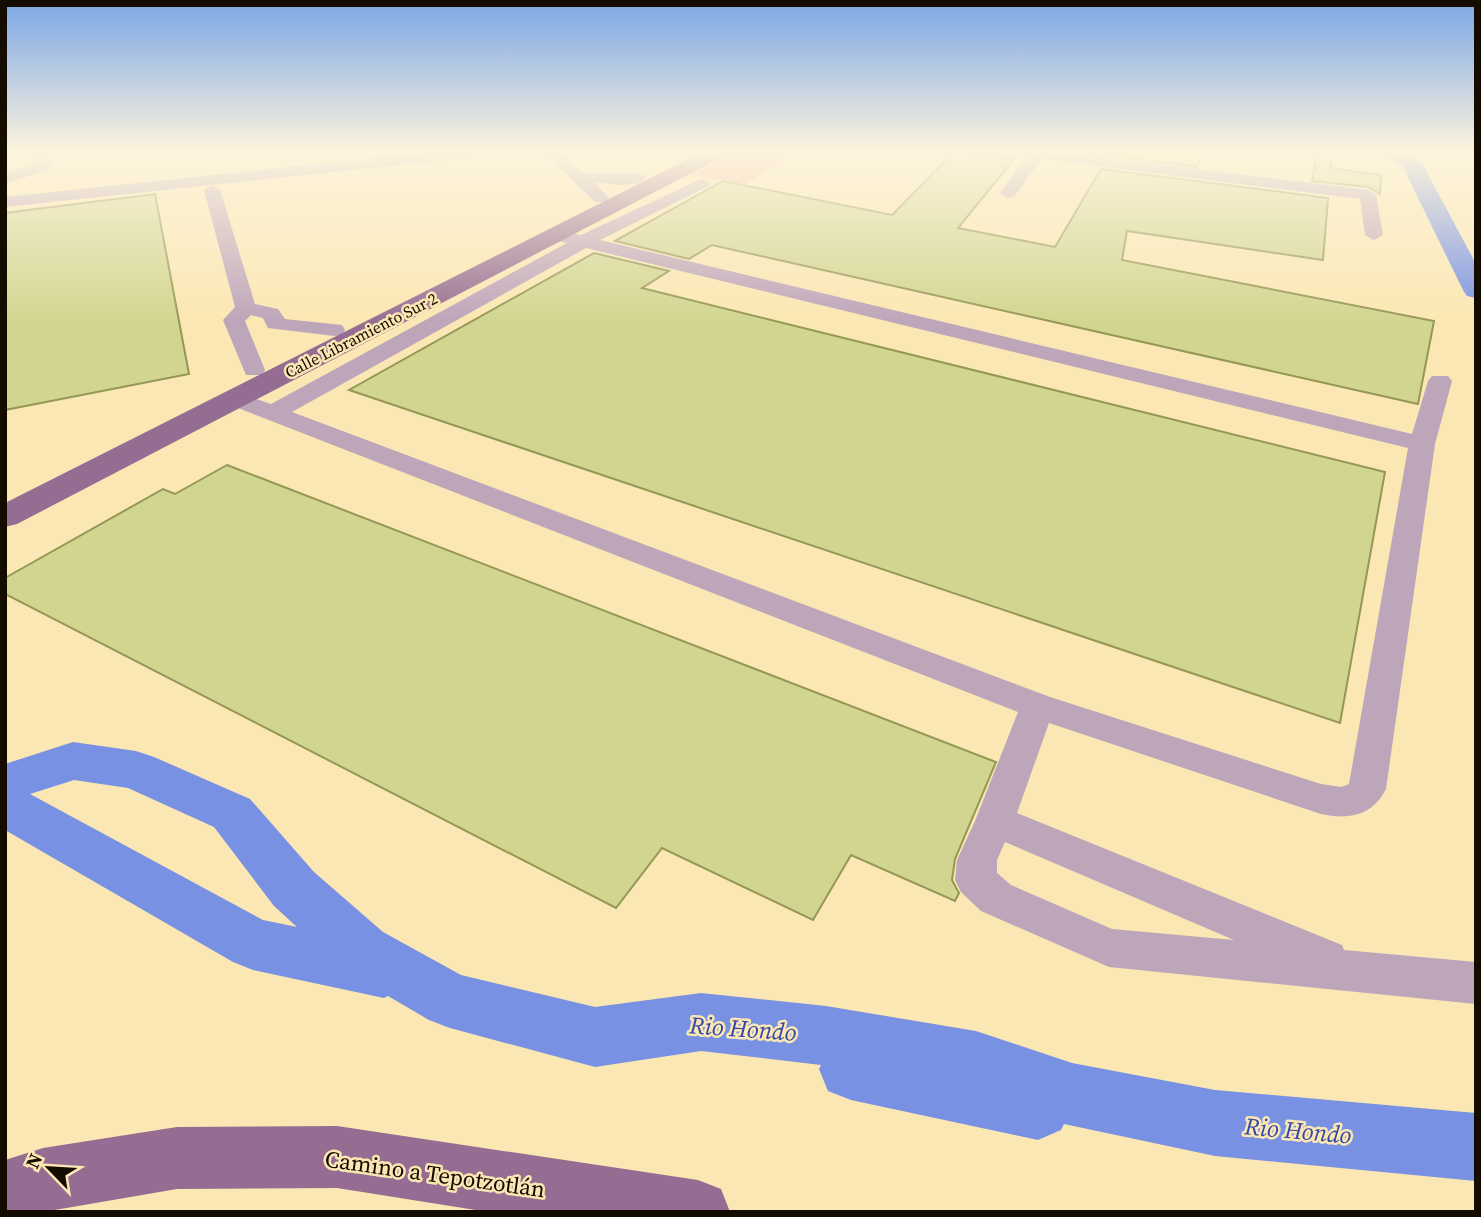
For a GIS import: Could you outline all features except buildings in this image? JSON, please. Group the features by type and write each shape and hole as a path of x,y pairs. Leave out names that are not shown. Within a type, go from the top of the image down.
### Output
{"main road":[{"name":"Calle Libramiento Sur 2","path":"5,517 224,395 546,232 584,209"},
{"name":"Calle Libramiento Sur 2","path":"265,374 334,330 596,209"},
{"name":"Calle Libramiento Sur 2","path":"5,494 224,395"},
{"name":"Camino a Tepotzotlán","path":"5,1192 43,1180 177,1158 337,1157 618,1206 687,1211"}],"street":[{"path":"219,209 246,308"},
{"path":"272,412 584,242 629,209"},
{"path":"1370,209 1374,235"},
{"path":"546,232 1422,444"},
{"path":"246,308 271,313 276,323 282,325 334,330"},
{"path":"246,308 234,320 265,374"},
{"path":"224,395 1038,706 1321,799 1342,803 1359,799 1367,789 1422,444 1440,382"},
{"path":"1038,706 995,821 977,860 976,880 996,898 1109,948 1476,983"},
{"path":"995,821 1357,972"}],"waterway":[{"path":"1435,209 1476,290"},
{"name":"Rio Hondo","path":"5,783 73,761 136,770 232,813 294,889 362,950 450,1000 595,1037 701,1022 826,1036 976,1062 1072,1095 1215,1123 1476,1147"},
{"path":"5,805 253,944 384,971"},
{"path":"851,1069 1038,1107"}]}
